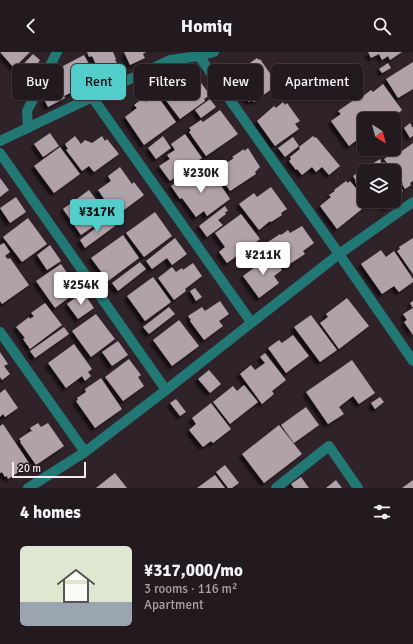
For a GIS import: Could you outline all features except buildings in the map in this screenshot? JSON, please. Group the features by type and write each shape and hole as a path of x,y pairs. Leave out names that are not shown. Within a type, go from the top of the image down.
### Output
{"street":[{"path":"28,128 27,111 57,52"},
{"path":"126,81 184,55 199,56 214,52"},
{"path":"199,56 413,361"},
{"path":"0,141 86,100"},
{"path":"94,100 251,322"},
{"path":"0,153 166,390"},
{"path":"28,488 84,452 166,390 339,254 413,202"},
{"path":"0,332 84,452"},
{"path":"276,488 328,446 358,488"}]}
